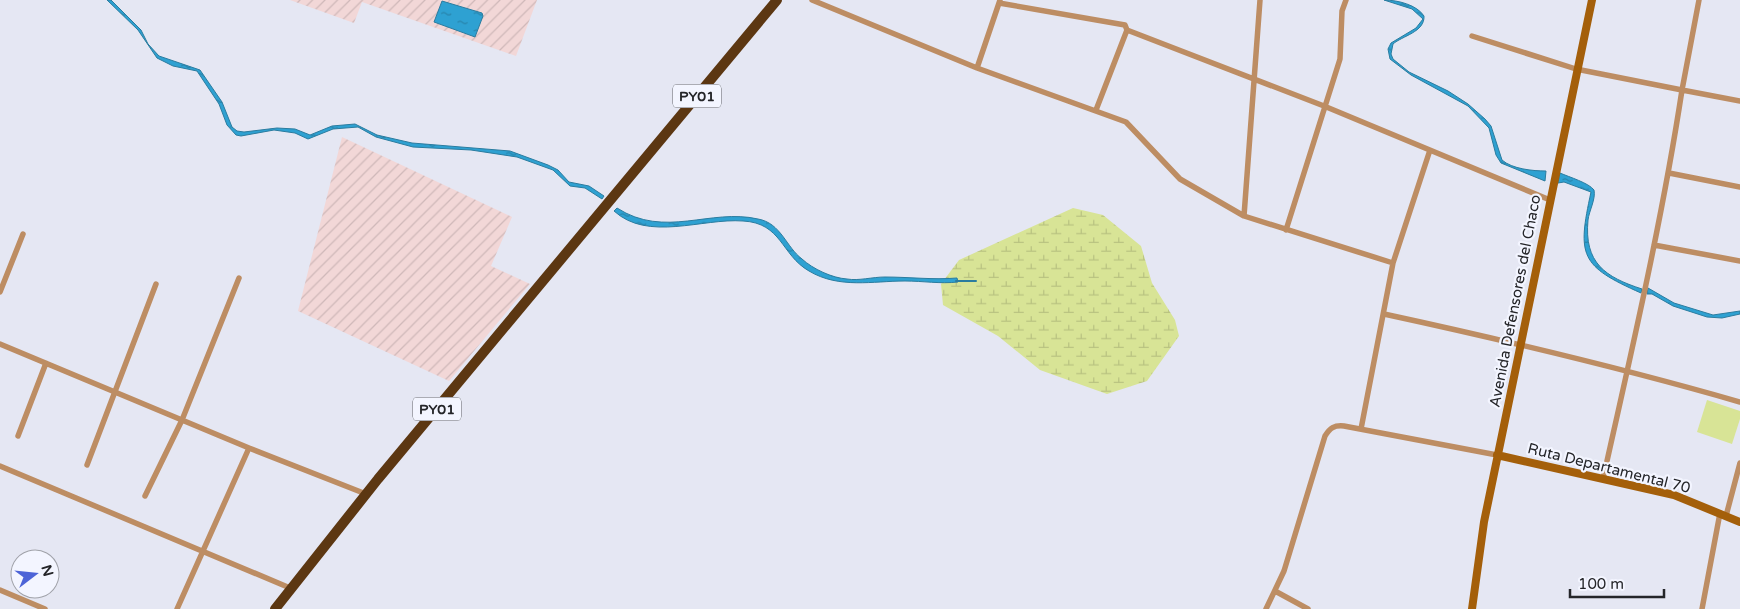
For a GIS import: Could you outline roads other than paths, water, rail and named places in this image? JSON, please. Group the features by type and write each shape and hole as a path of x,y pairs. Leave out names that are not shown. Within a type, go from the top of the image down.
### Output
{"highway":[{"name":"PY01","path":"275,609 366,494 778,0"}],"main road":[{"name":"Avenida Defensores del Chaco","path":"1472,609 1484,522 1522,343 1576,69 1592,0"},
{"name":"Ruta Departamental 70","path":"1498,455 1674,495 1740,522"}],"street":[{"path":"812,0 977,68 1126,122 1180,179 1244,216 1393,263"},
{"path":"1244,216 1256,79 1260,0"},
{"path":"1286,230 1340,59 1342,11 1346,0"},
{"path":"1602,479 1648,279 1669,173 1699,0"},
{"path":"977,68 1000,2 1126,25 1127,30 1096,110"},
{"path":"1127,30 1324,106 1550,200"},
{"path":"1472,36 1576,69 1740,101"},
{"path":"1361,429 1393,263 1430,150"},
{"path":"1669,173 1740,187"},
{"path":"0,292 23,234"},
{"path":"1654,245 1740,261"},
{"path":"145,496 182,420 239,278"},
{"path":"87,465 156,284"},
{"path":"1384,314 1522,343 1627,369 1740,402"},
{"path":"0,344 249,448 366,494"},
{"path":"18,436 46,364"},
{"path":"1266,609 1284,571 1325,436 1336,425 1498,455"},
{"path":"177,609 249,448"},
{"path":"1702,609 1723,515 1740,463"},
{"path":"0,466 290,588"},
{"path":"0,590 45,609"},
{"path":"1275,591 1308,609"}],"water":[{"path":"107,0 111,0 141,30 148,44 159,56 200,70 222,102 232,127 237,131 244,132 277,128 295,129 310,135 332,126 355,124 377,135 412,143 510,151 548,165 558,170 569,182 589,186 604,196 602,199 585,188 570,186 553,170 517,157 471,150 413,147 376,137 358,127 333,129 308,139 295,133 274,130 241,136 236,135 227,125 219,104 197,71 173,66 157,58 138,30"},
{"path":"1384,0 1407,4 1417,9 1424,16 1421,26 1417,30 1393,44 1391,54 1393,59 1409,72 1448,91 1468,104 1491,126 1502,160 1529,170 1546,171 1545,181 1501,163 1496,155 1489,128 1468,106 1411,75 1390,59 1388,49 1391,43 1416,28 1423,19 1412,9"},
{"path":"442,1 482,13 483,16 475,37 434,22"},
{"path":"1560,173 1594,190 1588,220 1588,235 1594,258 1600,266 1617,279 1642,289 1641,293 1605,275 1588,256 1584,231 1591,192 1564,182 1558,183"},
{"path":"617,208 635,217 653,221 670,222 740,217 766,221 778,230 796,254 806,263 835,277 856,280 885,277 957,278 958,282 905,281 856,283 832,280 820,277 809,271 792,257 774,233 756,223 727,221 659,227 643,225 628,220 614,211"},
{"path":"1648,288 1674,303 1713,315 1740,311 1740,314 1722,318 1707,317 1673,306 1652,294 1647,294"}],"waterway":[{"path":"956,281 976,281"}]}
